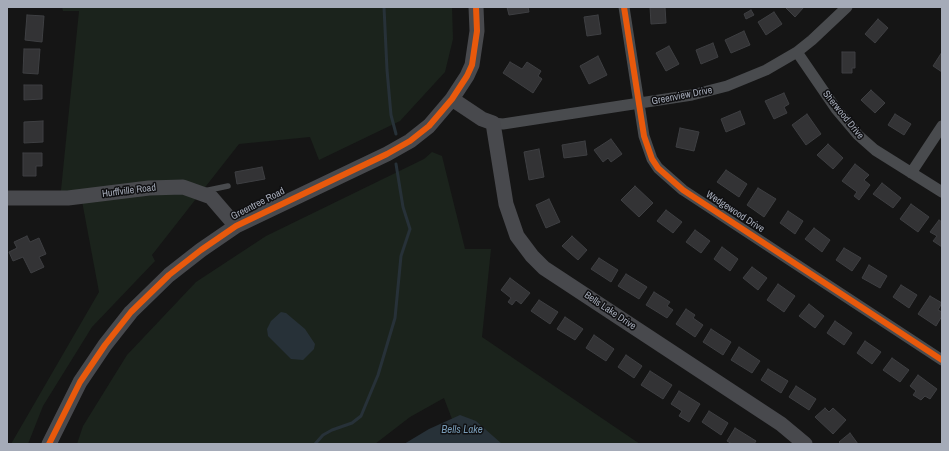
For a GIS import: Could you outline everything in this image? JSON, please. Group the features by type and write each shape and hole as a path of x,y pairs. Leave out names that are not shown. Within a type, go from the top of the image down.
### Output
{"street":[{"name":"Greentree Road","path":"49,444 80,382 105,345 131,312 183,264 236,226 387,154 410,141 429,126 452,99 467,76 472,64 477,31 476,7"},
{"name":"Wedgewood Drive","path":"624,7 638,104 647,149 658,168 674,183 942,360"},
{"name":"Greenview Drive","path":"452,99 482,119 493,123 503,124 692,96 721,88 766,70 797,52 847,7"},
{"name":"Sherwood Drive","path":"797,52 836,109 858,135 875,150 942,192"},
{"name":"Bells Lake Drive","path":"493,123 506,204 517,236 532,256 544,268 781,424 805,444"},
{"path":"911,173 942,126"},
{"name":"Hurffville Road","path":"7,198 68,198 166,187 184,187 202,192 218,202 236,226"}],"lane":[{"path":"202,192 209,188 228,186"}],"shaded area":[{"path":"62,7 452,7 453,39 445,72 400,121 319,160 310,137 239,144 152,255 155,261 92,327 43,406 28,444 11,444 99,292 82,201 60,200 79,11 63,11"},
{"path":"432,152 442,156 465,249 491,249 482,337 640,444 500,444 476,421 452,419 444,398 410,417 375,444 77,444 83,426 127,355 196,282 266,236 424,159"}],"water":[{"path":"281,312 286,313 305,329 315,344 314,349 303,360 291,359 268,336 267,329 271,321"},
{"name":"Bells Lake","path":"460,415 476,421 502,444 404,444 429,429"}],"building":[{"path":"507,7 528,7 529,12 509,15"},
{"path":"650,7 665,7 666,23 651,24"},
{"path":"785,7 804,7 795,17"},
{"path":"751,10 754,15 746,19 744,14"},
{"path":"774,12 782,24 766,35 758,22"},
{"path":"27,15 44,16 42,42 25,40"},
{"path":"598,15 601,34 587,36 584,17"},
{"path":"878,19 888,28 875,43 865,34"},
{"path":"744,31 750,45 731,53 725,40"},
{"path":"713,43 718,57 701,64 696,50"},
{"path":"669,46 679,64 666,71 656,53"},
{"path":"24,49 40,49 38,74 23,73"},
{"path":"842,52 855,52 855,68 852,68 852,73 842,73"},
{"path":"942,52 942,72 933,66"},
{"path":"598,56 607,75 589,84 580,66"},
{"path":"510,62 522,69 527,62 541,71 538,76 542,79 533,93 503,73"},
{"path":"24,85 42,85 42,99 24,100"},
{"path":"871,90 885,103 875,113 861,100"},
{"path":"784,93 789,104 784,107 787,113 774,119 765,101"},
{"path":"740,111 745,124 726,132 721,119"},
{"path":"807,114 821,134 806,145 792,125"},
{"path":"895,114 911,124 904,135 888,125"},
{"path":"43,121 43,142 24,143 24,122"},
{"path":"680,128 699,132 694,151 676,147"},
{"path":"611,139 622,154 611,162 608,158 603,162 594,150"},
{"path":"585,141 587,155 564,158 562,145"},
{"path":"828,144 843,158 833,169 817,155"},
{"path":"539,149 544,177 529,180 524,152"},
{"path":"23,153 42,153 42,166 36,166 36,176 23,176"},
{"path":"855,164 869,175 864,180 870,185 859,200 854,196 857,192 842,181"},
{"path":"262,167 265,179 237,184 235,172"},
{"path":"726,170 747,184 739,197 717,182"},
{"path":"882,183 901,198 893,208 873,194"},
{"path":"635,186 653,203 639,217 621,200"},
{"path":"758,188 776,199 764,217 747,205"},
{"path":"549,199 560,222 546,228 536,205"},
{"path":"911,204 929,217 918,232 900,219"},
{"path":"666,210 682,222 673,233 657,221"},
{"path":"788,211 803,221 795,234 780,223"},
{"path":"939,220 942,222 942,247 933,241 937,236 930,232"},
{"path":"814,228 830,240 822,252 805,239"},
{"path":"695,230 710,241 701,253 686,242"},
{"path":"27,236 30,242 39,238 46,254 39,257 44,267 31,273 23,257 13,261 9,252 17,248 14,242"},
{"path":"572,236 587,250 578,260 562,246"},
{"path":"722,247 738,259 730,271 714,259"},
{"path":"844,248 861,258 852,271 836,260"},
{"path":"599,258 618,270 611,282 591,269"},
{"path":"869,265 887,276 880,288 862,278"},
{"path":"752,267 767,278 758,290 743,278"},
{"path":"626,274 647,287 639,299 618,286"},
{"path":"510,278 530,293 521,304 516,300 512,305 508,302 511,298 501,290"},
{"path":"778,284 795,296 784,312 767,300"},
{"path":"901,285 917,295 909,308 893,297"},
{"path":"654,292 670,302 667,306 673,310 667,318 646,305"},
{"path":"930,296 942,303 938,310 942,312 942,316 936,326 918,314"},
{"path":"539,300 558,312 550,324 531,311"},
{"path":"809,304 824,316 815,328 799,316"},
{"path":"686,309 695,315 693,318 703,325 695,337 676,324"},
{"path":"565,317 583,329 575,340 557,329"},
{"path":"835,321 852,333 844,345 827,333"},
{"path":"711,329 731,342 723,355 703,342"},
{"path":"594,335 614,349 606,361 586,348"},
{"path":"865,341 881,352 872,364 857,353"},
{"path":"739,347 760,361 752,373 731,360"},
{"path":"626,355 642,366 634,378 618,367"},
{"path":"892,358 909,370 900,382 883,370"},
{"path":"768,369 788,381 781,393 761,380"},
{"path":"650,371 672,385 663,399 641,385"},
{"path":"918,375 937,389 930,399 925,396 921,400 913,395 916,391 910,386"},
{"path":"796,386 816,399 809,410 789,397"},
{"path":"679,391 700,404 689,422 679,416 682,411 671,404"},
{"path":"825,408 829,412 833,408 846,420 833,434 815,417"},
{"path":"709,411 728,423 721,435 702,422"},
{"path":"735,428 756,441 754,444 732,444 727,441"},
{"path":"850,433 858,444 841,444 839,442"}],"waterway":[{"path":"384,7 391,115 396,134"},
{"path":"315,444 323,435 352,423 361,416 378,375 395,318 401,256 410,229 403,207 396,164"}],"cycle path":[{"path":"49,444 80,382 105,345 131,312 169,275 201,250 236,226 387,154 410,141 429,126 452,99 467,76 472,65 477,31 476,7"},
{"path":"624,7 644,136 652,159 658,168 683,190 942,360"}]}
